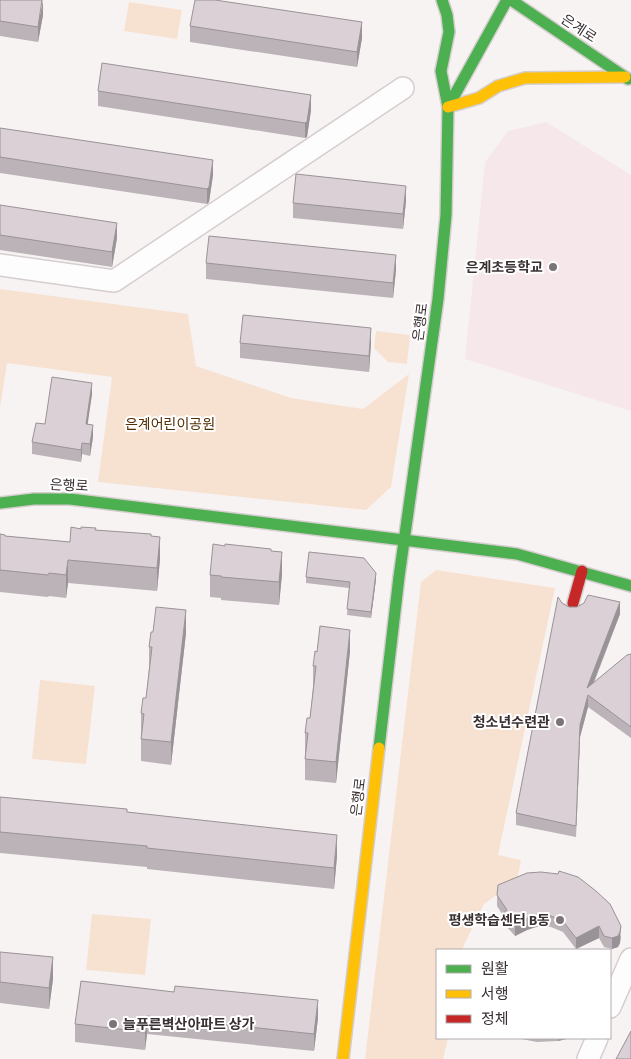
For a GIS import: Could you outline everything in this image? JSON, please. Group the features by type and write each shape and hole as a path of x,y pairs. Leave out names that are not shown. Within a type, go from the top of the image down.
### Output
{"street":[{"path":"442,0 449,25 441,76 448,107"},
{"path":"448,107 507,0"},
{"name":"은계로","path":"510,0 628,79"},
{"path":"448,107 479,98 498,86 525,78 628,79"},
{"path":"0,265 114,281 403,88"},
{"name":"은행로","path":"343,1059 404,539 438,299 446,215 448,107"},
{"name":"은행로","path":"0,502 34,499 70,499 404,539 516,554 631,586"},
{"path":"573,603 582,571"},
{"path":"611,1005 631,959"},
{"path":"588,1059 597,1039"}],"shaded area":[{"name":"은계초등학교","path":"546,122 631,175 631,411 465,359 485,162 508,131"}],"green space":[{"path":"129,2 182,10 177,39 124,31"},
{"name":"은계어린이공원","path":"0,289 188,314 196,366 291,398 363,409 409,374 391,487 366,510 98,482 112,377 7,363 0,408"},
{"path":"376,331 410,335 407,364 388,362 374,348"},
{"path":"436,570 555,588 498,855 521,860 517,880 484,904 463,949 436,949 436,1039 448,1039 443,1059 365,1059 421,582"},
{"path":"40,680 95,686 86,764 32,759"},
{"path":"92,914 151,919 145,975 86,970"}],"building":[{"path":"0,0 42,0 38,27 0,21"},
{"path":"195,0 215,0 362,22 357,52 190,26"},
{"path":"102,63 311,95 307,122 98,91"},
{"path":"0,128 213,160 209,187 207,189 0,157"},
{"path":"296,174 406,186 403,214 293,203"},
{"path":"0,205 117,223 112,252 0,235"},
{"path":"209,236 396,255 393,283 206,263"},
{"path":"243,315 371,328 369,356 240,343"},
{"path":"52,377 92,383 86,424 93,425 90,444 82,443 81,450 32,442 36,423 45,424"},
{"path":"71,527 151,534 151,536 160,537 157,568 68,560 66,575 0,570 0,534 70,542"},
{"path":"213,544 271,549 271,551 282,552 279,582 210,575"},
{"path":"309,552 364,558 376,573 371,612 347,609 350,582 306,577"},
{"name":"청소년수련관","path":"588,595 620,602 587,688 627,655 631,654 631,727 588,695 580,725 576,826 516,813 558,597 562,603 569,607 577,607 584,603"},
{"path":"156,607 186,610 171,742 141,739 144,714 141,713 143,698 146,698 152,647 149,647"},
{"path":"320,626 350,630 336,762 305,759 308,733 305,733 307,718 310,718 316,666 313,666 315,651 317,652"},
{"path":"0,797 127,809 127,812 337,835 334,868 147,848 147,846 0,832"},
{"name":"평생학습센터 B동","path":"559,871 578,877 610,904 621,926 618,936 612,938 604,936 599,926 576,938 563,921 551,916 539,915 527,918 515,925 504,912 507,910 497,895 498,885 527,873 558,874"},
{"path":"0,952 53,957 49,988 0,982"},
{"path":"81,981 174,992 175,986 318,1000 314,1034 147,1016 145,1032 75,1024"},
{"path":"631,1031 631,1059 616,1059"}],"traffic: fast":[{"path":"379,748 399,577 438,299 446,215 448,107 441,71 449,32 447,15 442,0"},
{"path":"448,107 507,0"},
{"path":"511,0 628,79"},
{"path":"0,503 34,499 70,499 517,554 631,586"}],"traffic: slow":[{"path":"448,107 479,98 498,86 525,78 625,77"},
{"path":"343,1059 379,748"}],"traffic: jam":[{"path":"573,603 582,571"}],"place":[{"name":"은계초등학교","path":"553,267"},
{"name":"청소년수련관","path":"560,722"},
{"name":"평생학습센터 B동","path":"560,920"},
{"name":"늘푸른벽산아파트 상가","path":"113,1024"}]}
